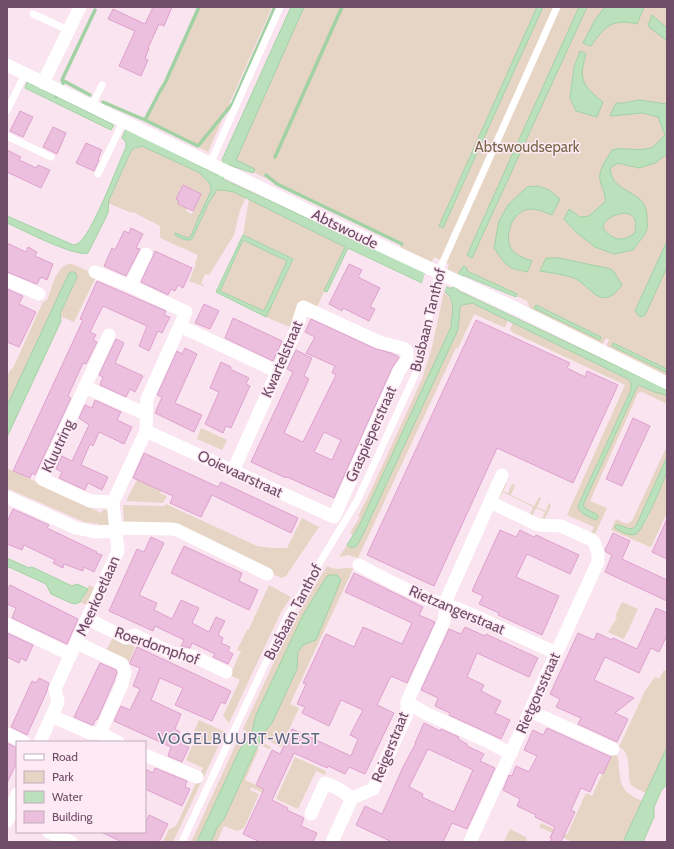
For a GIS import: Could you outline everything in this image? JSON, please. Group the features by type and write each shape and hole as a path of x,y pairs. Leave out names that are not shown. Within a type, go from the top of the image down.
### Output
{"street":[{"path":"43,82 80,7"},
{"name":"Abtswoude","path":"7,65 437,276 458,282 667,382"},
{"path":"95,272 130,286 146,254"},
{"path":"7,280 39,294"},
{"name":"Meerkoetlaan","path":"40,741 58,702 55,689 118,551 114,502 146,431 146,400 186,312 130,286"},
{"name":"Kwartelstraat","path":"233,471 296,330 303,306 379,342 403,348 407,351"},
{"path":"180,326 278,372"},
{"name":"Kluutring","path":"109,335 42,479 90,501 114,502"},
{"name":"Graspieperstraat","path":"334,517 399,371 407,360 407,351"},
{"path":"85,387 146,414"},
{"name":"Ooievaarstraat","path":"146,431 334,517"},
{"path":"407,702 444,621 448,596 502,475"},
{"path":"7,497 76,528 95,532 116,531 124,528 177,530 266,574"},
{"name":"Rietgorsstraat","path":"470,842 598,562 598,554 594,542 561,526 538,525 490,502"},
{"name":"Rietzangerstraat","path":"358,565 428,599 460,609 556,653"},
{"name":"Roerdomphof","path":"88,619 126,638 135,635 172,653 195,657 226,672"},
{"path":"7,624 71,655"},
{"path":"77,643 122,664 125,672 122,684 100,733"},
{"name":"Reigerstraat","path":"407,702 425,713 489,742 511,754"},
{"name":"Reigerstraat","path":"352,798 373,789 407,714 407,702"},
{"path":"530,711 613,748"},
{"path":"52,716 90,733 100,733 116,741"},
{"path":"7,734 22,741"},
{"path":"146,755 197,777"},
{"path":"311,814 325,783 337,788 352,798 332,842"},
{"path":"12,818 13,802 16,796"},
{"path":"51,833 71,842"}],"lane":[{"path":"219,168 280,7"},
{"name":"Busbaan Tanthof","path":"182,842 288,615 357,501 420,364 437,276 557,7"},
{"path":"33,14 68,30"},
{"path":"7,111 25,74"},
{"path":"91,107 102,85"},
{"path":"98,174 123,122"},
{"path":"7,136 51,157"}],"green space":[{"path":"199,7 272,7 208,152 145,120 165,83"},
{"name":"Abtswoudsepark","path":"296,7 667,7 667,376 606,347 609,340 606,338 602,345 530,309 527,301 461,270 459,275 447,270 449,264 434,257 432,262 400,247 401,244 226,159"},
{"path":"142,146 200,173 209,183 211,191 191,236 188,238 176,233 186,240 192,239 209,202 217,190 228,190 246,197 240,210 234,235 209,275 205,274 201,283 204,285 203,286 189,281 198,255 160,238 160,226 133,212 132,213 108,203 131,151 134,148","holes":["183,185 201,194 192,214 186,211 187,208 178,204 179,191"]},
{"path":"249,199 345,247 317,307 301,301 292,321 292,328 266,317 293,259 243,235"},
{"path":"243,240 288,261 264,311 220,291"},
{"path":"72,264 97,275 74,322 60,316 77,277 69,273 7,406 8,374 13,368 43,302 47,300 57,274 64,266"},
{"path":"444,292 451,300 453,308 451,327 359,526 353,535 350,533 360,517 358,516 422,379 432,347"},
{"path":"473,303 508,320 505,327 474,314 458,348 456,348 358,558 349,555 339,557 347,545 352,548 357,546 456,334 458,329 460,307 465,304"},
{"path":"513,323 628,379 631,383 631,390 578,506 581,512 596,519 598,518 598,515 586,509 583,505 638,385 667,396 667,404 642,392 638,393 590,501 607,508 594,536 590,535 594,527 567,515 625,385 512,332 510,329"},
{"path":"201,428 227,440 222,450 197,439"},
{"path":"667,446 667,457 636,526 632,529 627,529 618,525 637,534 647,520 667,470 667,513 650,547 611,530 616,519 627,524 632,521"},
{"path":"7,468 101,513 104,509 110,512 113,525 99,529 99,524 84,522 9,489 7,492"},
{"path":"137,480 161,491 160,493 167,496 163,503 126,501"},
{"path":"505,482 507,482 503,491 508,493 512,484 515,485 511,495 534,506 539,497 541,498 537,507 546,511 549,502 551,506 545,519 541,521 545,512 536,508 532,516 530,515 533,507 503,492 498,500 497,499"},
{"path":"166,504 257,546 287,548 302,518 319,527 286,576 281,578 180,527 124,524 123,505 164,506"},
{"path":"327,566 335,569 353,569 290,704 299,708 281,747 265,739 263,743 271,747 270,749 258,744 263,734 272,723 297,669 298,652 303,645 337,575 329,575 255,719 250,735 240,749 197,842 191,842 237,742 240,743 246,731 243,729 291,625"},
{"path":"89,585 97,589 89,606 80,602 83,600"},
{"path":"269,585 291,597 280,614 229,723 223,716 240,680 230,675 241,651 237,650 247,630 249,629"},
{"path":"622,602 638,609 624,639 608,632 617,617 615,616"},
{"path":"113,637 135,647 129,662 106,651"},
{"path":"664,670 667,670 667,747 646,793 631,785 628,758 619,747 645,691 655,677 659,679"},
{"path":"199,720 225,732 173,842 163,842 169,829 176,826 203,768 186,760 193,744 194,731"},
{"path":"256,748 259,749 245,780 275,794 274,798 251,787 250,790 259,794 244,828 237,831 224,826 217,842 211,842 217,828 224,819"},
{"path":"612,753 618,758 620,779 624,789 642,801 623,842 573,842 539,827 541,823 567,835 586,793 592,796"},
{"path":"295,757 326,771 325,775 316,771 298,809 276,799"},
{"path":"510,829 526,837 527,842 504,842"}],"water":[{"path":"291,7 304,7 236,160 255,169 253,173 229,165 223,179 425,273 425,276 449,288 453,288 461,269 464,266 467,268 467,271 517,294 516,297 463,275 457,290 667,391 667,396 638,385 583,505 586,509 598,515 596,520 580,511 578,506 631,390 631,383 628,379 473,303 462,305 460,307 458,329 456,334 364,532 357,546 352,548 347,545 359,526 451,327 453,305 448,294 440,288 423,280 422,283 348,248 327,292 324,291 345,247 234,192 217,190 209,202 192,239 186,240 179,237 175,235 175,233 188,238 191,236 211,191 210,185 200,173 142,146 134,148 131,151 109,200 108,213 88,253 81,253 60,247 7,223 7,216 72,244 77,244 83,239 97,215 111,184 126,147 126,142 122,138 126,129 218,175 224,163 222,160"},
{"path":"537,7 543,7 443,228 439,226"},
{"path":"579,7 587,7 472,258 467,255"},
{"path":"605,7 644,7 637,24 628,22 615,23 605,29 591,46 583,43 595,20"},
{"path":"652,15 667,28 667,41 648,26"},
{"path":"580,51 586,54 582,70 584,82 587,87 603,102 597,117 576,111 570,98 574,67"},
{"path":"27,82 114,125 111,130 25,88"},
{"path":"639,100 667,104 667,154 655,163 639,168 618,163 610,168 612,177 617,184 642,202 646,209 647,226 645,234 633,250 614,254 595,247 577,233 564,219 569,209 580,217 589,216 605,202 605,196 600,180 600,172 612,150 648,149 653,147 665,135 658,117 643,113 610,116 616,103","holes":["622,213 629,214 635,220 635,233 626,238 620,239 613,237 605,231 603,226 609,218"]},
{"path":"538,186 549,190 560,199 552,215 539,210 528,209 515,217 512,223 508,236 509,242 515,253 532,261 527,272 511,268 504,262 494,248 499,221 508,205 527,187"},
{"path":"243,235 293,259 266,317 216,292","holes":["243,240 287,261 264,311 220,291"]},
{"path":"667,241 667,267 645,315 642,317 639,316 635,311"},
{"path":"546,258 559,258 611,269 622,285 614,294 603,298 574,278 540,271"},
{"path":"75,272 77,277 60,314 61,321 7,437 7,406 69,273"},
{"path":"536,305 601,337 600,340 534,308"},
{"path":"613,343 667,369 666,372 612,346"},
{"path":"667,457 667,468 665,475 644,524 639,531 634,535 631,535 615,528 616,525 631,529 636,526"},
{"path":"7,559 29,568 32,567 72,586 77,584 88,589 80,602 76,604 71,603 51,594 46,584 9,567 7,568"},
{"path":"329,575 337,575 341,580 316,640 303,645 298,652 297,669 272,723 263,734 224,819 217,828 211,842 197,842 240,749 251,736 256,715 303,615"},
{"path":"667,747 667,784 661,791 654,807 654,817 643,842 623,842"}],"pier":[{"path":"425,273 447,285 444,292 422,283"}],"building":[{"path":"153,7 172,7 164,26 159,24 148,48 145,59 148,60 141,76 119,66 135,31 108,19 113,9 145,24"},
{"path":"20,111 33,117 23,137 10,131"},
{"path":"53,127 66,133 57,154 43,147"},
{"path":"86,143 102,150 94,171 76,163"},
{"path":"7,150 21,157 19,160 36,168 38,165 50,170 41,188 7,172"},
{"path":"183,185 201,194 193,211 178,204 179,201 176,199"},
{"path":"131,228 143,234 136,248 140,249 126,276 104,266 112,248 115,250 124,231 129,233"},
{"path":"7,243 26,252 28,247 37,252 35,256 53,264 47,280 41,277 37,284 7,272"},
{"path":"155,251 192,268 183,288 178,285 175,291 171,289 168,295 141,282"},
{"path":"349,264 362,270 358,277 380,288 370,307 375,309 369,321 343,308 342,311 329,304"},
{"path":"97,281 166,311 164,315 170,317 162,333 158,331 149,351 139,346 147,326 103,306 90,332 96,335 93,340 97,342 86,364 83,363 68,396 71,398 35,475 32,473 30,478 13,471 83,320 80,319"},
{"path":"7,289 23,296 19,304 36,312 19,347 7,342"},
{"path":"204,304 219,311 210,329 195,323"},
{"path":"233,318 282,341 273,361 225,338"},
{"path":"311,319 376,349 399,357 392,368 334,498 251,462 293,372 287,369 296,350 312,358 304,376 309,379 284,433 303,442 336,375 332,373 335,366 306,353 315,337 305,332","holes":["324,432 341,440 332,460 314,452"]},
{"path":"476,320 570,363 567,368 585,377 587,371 618,385 573,483 497,448 434,586 367,555"},
{"path":"116,339 124,343 115,363 143,376 135,392 130,389 126,397 100,385 103,377 99,375"},
{"path":"185,348 197,354 175,403 202,415 194,432 155,413 162,397 157,395 177,351 182,354"},
{"path":"221,362 231,367 230,369 249,378 246,384 250,386 231,428 226,426 223,433 205,424 219,392 210,388"},
{"path":"95,400 121,412 117,420 132,427 124,444 99,432 93,446 90,444 81,465 108,477 102,490 88,483 85,490 59,478 62,472 56,469 62,456 72,461 89,425 79,418 85,405 92,408"},
{"path":"633,418 650,426 622,486 606,479"},
{"path":"144,453 218,487 221,482 298,518 291,533 212,495 201,517 170,503 173,496 133,478"},
{"path":"13,509 49,525 47,528 102,555 94,572 84,567 83,571 64,564 63,568 53,563 55,560 24,545 22,550 7,544 7,522"},
{"path":"667,519 667,559 652,552"},
{"path":"500,530 516,537 520,530 534,537 536,535 579,555 570,574 527,554 516,577 559,596 542,635 498,615 499,613 479,604 483,596 472,591"},
{"path":"613,533 630,541 622,559 667,580 667,601 605,572 612,555 605,550"},
{"path":"151,537 164,543 139,595 157,603 154,610 172,619 181,600 199,608 192,623 209,632 216,617 225,621 218,635 223,638 221,643 230,647 228,651 233,654 228,664 213,657 215,654 192,643 190,648 181,646 184,640 155,626 153,631 109,611 137,549 144,552"},
{"path":"184,546 242,573 239,581 258,590 249,610 171,573"},
{"path":"354,573 423,607 419,615 435,622 407,683 391,676 377,705 394,713 365,774 349,767 345,774 328,766 327,768 294,753 272,800 288,808 287,810 304,818 301,826 317,833 313,842 260,842 243,834 264,789 256,785 272,750 280,754 292,729 351,756 358,739 350,735 363,710 341,700 329,726 302,713 305,707 297,704 306,684 303,683 326,634 354,647 363,627 402,644 412,623 345,592"},
{"path":"10,585 78,619 67,644 12,618 16,608 7,604 7,591"},
{"path":"656,608 667,613 667,635 659,652 651,648 639,673 605,657 594,680 634,698 615,713 628,719 617,742 578,724 581,718 556,707 560,699 550,694 578,633 594,640 597,633 612,640 613,638 637,649"},
{"path":"465,627 485,636 486,634 538,658 529,677 477,653 467,677 484,685 481,691 501,701 495,713 510,720 501,739 449,715 450,713 435,706 438,698 421,690 449,629 461,634"},
{"path":"7,633 33,645 26,661 21,658 19,663 7,657"},
{"path":"137,647 231,691 225,704 221,702 212,721 175,705 183,688 160,678 151,700 181,714 175,729 180,732 177,737 186,741 184,745 189,747 182,762 168,756 171,747 114,721 121,706 130,710 140,689 133,686 140,668 130,664"},
{"path":"100,663 116,670 117,672 97,720 96,719 92,725 74,717"},
{"path":"39,678 49,683 47,691 27,735 11,727 32,681 36,683"},
{"path":"424,723 440,731 441,729 459,737 458,739 467,744 467,746 484,754 480,761 495,768 467,829 452,823 443,842 392,842 356,825 365,806 382,814","holes":["428,749 473,770 454,812 422,797 423,794 409,787"]},
{"path":"547,728 611,757 603,774 599,772 590,792 581,788 571,810 575,812 561,842 550,842 552,839 550,838 555,827 535,817 536,815 517,806 520,799 503,790 509,775 512,776 516,766 529,772 537,756 524,750 533,730 543,735"},
{"path":"7,743 16,748 16,764 7,783"},
{"path":"155,768 187,781 185,787 190,789 182,806 146,789 146,770 153,773"},
{"path":"149,815 168,824 159,842 122,842 103,833 146,833 146,822"}],"waterway":[{"path":"199,7 165,83 145,120 198,146 233,103 275,7"},
{"path":"275,157 342,7"},
{"path":"56,97 64,81 62,80 95,10"},
{"path":"64,81 90,95"},
{"path":"103,102 145,120"},
{"path":"266,175 277,184 402,244"}],"district":[{"name":"VOGELBUURT-WEST","path":"239,738"}]}
